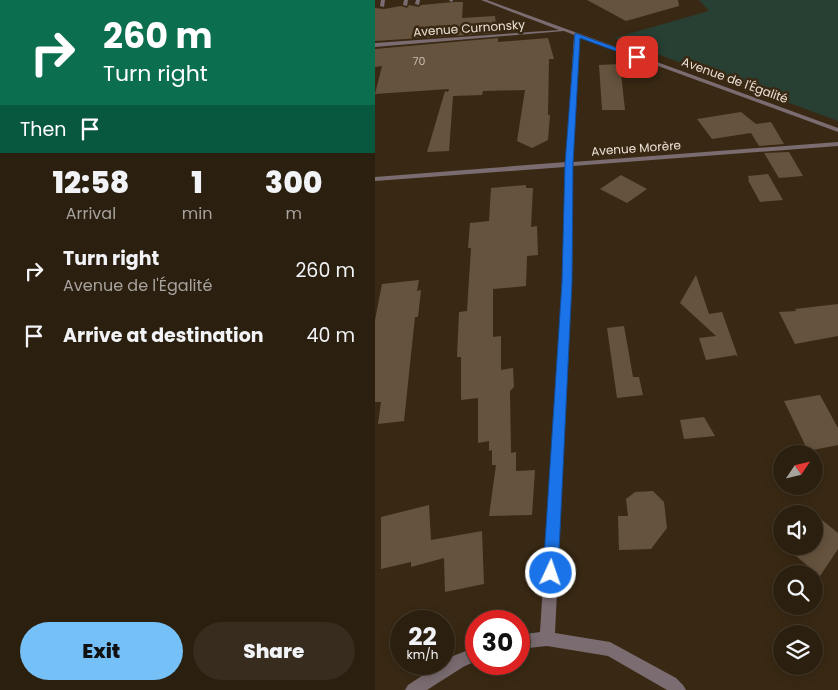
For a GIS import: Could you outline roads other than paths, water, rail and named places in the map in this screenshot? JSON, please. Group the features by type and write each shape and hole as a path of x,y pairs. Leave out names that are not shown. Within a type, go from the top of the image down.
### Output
{"street":[{"path":"382,6 383,0"},
{"name":"Avenue de l'Égalité","path":"483,0 838,130"},
{"name":"Avenue Curnonsky","path":"375,45 565,30"},
{"path":"547,639 567,282 569,164 577,35"},
{"name":"Avenue Morère","path":"375,179 838,144"},
{"path":"530,641 547,639 610,649 671,683 678,690"},
{"path":"413,690 465,658"}]}
